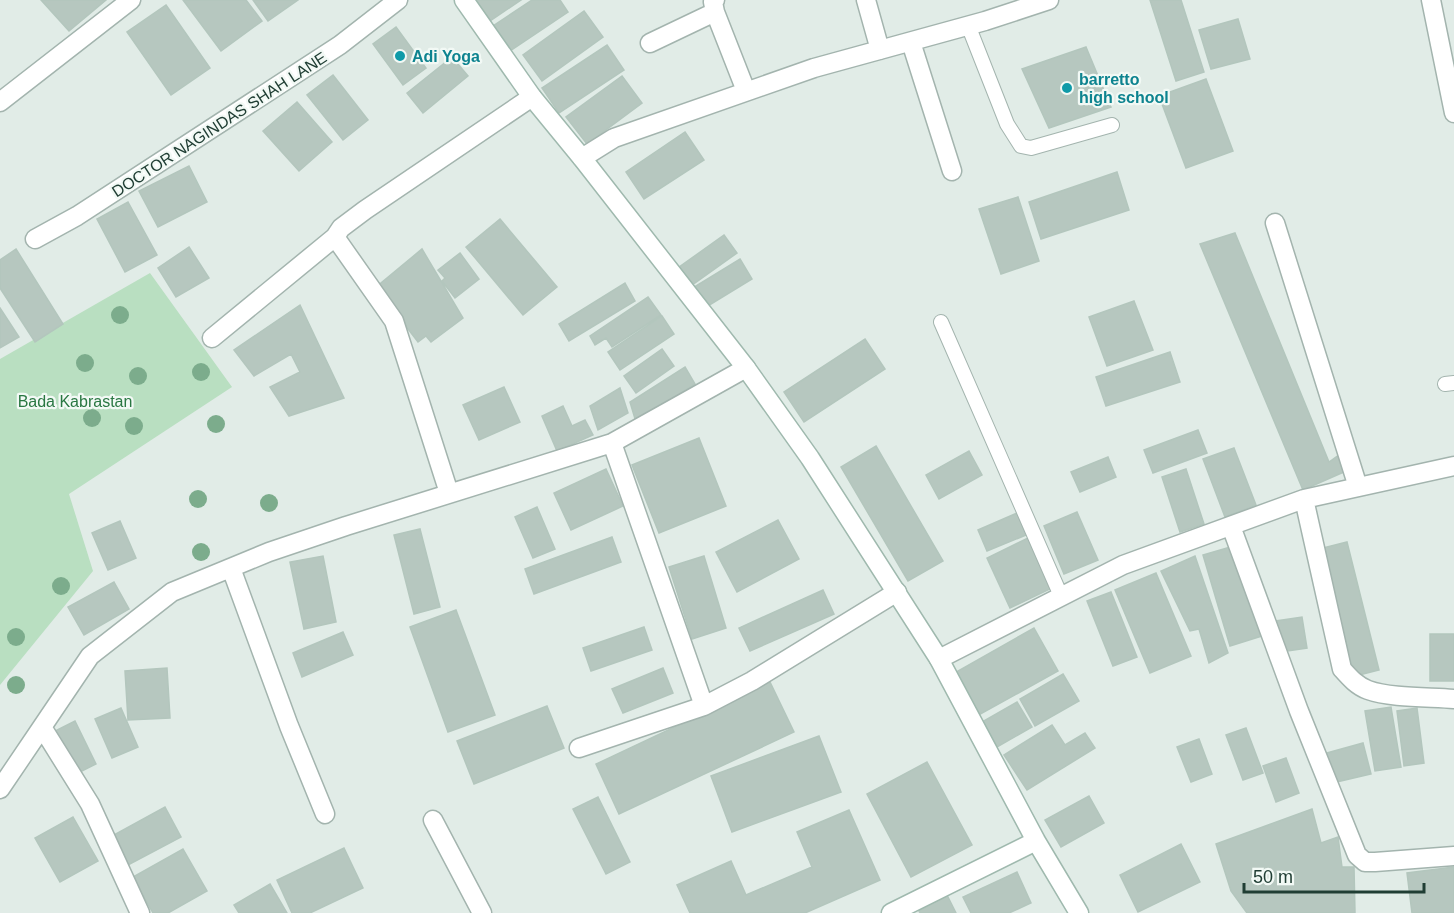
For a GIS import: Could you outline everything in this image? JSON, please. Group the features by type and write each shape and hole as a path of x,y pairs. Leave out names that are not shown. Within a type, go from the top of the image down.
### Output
{"street":[{"path":"0,102 131,0"},
{"name":"DOCTOR NAGINDAS SHAH LANE","path":"34,239 78,216 340,45 398,0"},
{"path":"464,0 532,97 746,368 810,458 939,659 1036,841 1079,913"},
{"path":"866,0 880,50"},
{"path":"582,158 614,138 746,91 814,68 911,42 1049,0"},
{"path":"1431,0 1454,113"},
{"path":"650,44 715,6 746,91"},
{"path":"911,42 952,171"},
{"path":"212,338 335,237 341,228 532,97"},
{"path":"1275,223 1358,487"},
{"path":"335,237 394,321 449,493"},
{"path":"0,789 90,656 172,592 269,552 449,493 612,444 746,368"},
{"path":"612,444 704,706"},
{"path":"939,659 1123,565 1305,499 1454,466"},
{"path":"1305,499 1342,669 1354,683 1367,690 1383,694 1454,699"},
{"path":"1231,526 1299,711 1357,855 1365,862 1454,856"},
{"path":"231,568 289,726 325,814"},
{"path":"579,748 704,706 752,681 897,592"},
{"path":"42,727 90,804 140,913"},
{"path":"434,820 482,913"},
{"path":"891,913 1036,841"}],"lane":[{"path":"968,25 1007,124 1022,146 1031,148 1112,125"},
{"path":"941,322 1061,596"}],"green space":[{"name":"Bada Kabrastan","path":"150,273 232,387 69,494 93,571 0,685 0,359"}],"building":[{"path":"41,0 106,0 69,31"},
{"path":"183,0 246,0 262,21 221,51"},
{"path":"253,0 298,0 268,21"},
{"path":"476,0 521,0 490,21"},
{"path":"532,0 560,0 568,12 510,51 493,26"},
{"path":"1150,0 1181,0 1204,72 1176,81"},
{"path":"166,5 210,68 171,95 127,32"},
{"path":"584,11 603,37 542,81 523,55"},
{"path":"1238,19 1250,59 1211,69 1199,30"},
{"name":"Adi Yoga","path":"396,27 426,68 403,85 373,44"},
{"path":"607,45 624,70 559,113 542,88"},
{"name":"barretto high school","path":"1086,47 1111,107 1049,128 1022,69"},
{"path":"452,57 468,76 423,113 407,93"},
{"path":"333,75 368,120 343,140 307,95"},
{"path":"622,76 642,103 587,144 566,117"},
{"path":"1206,79 1233,151 1186,168 1159,96"},
{"path":"297,102 332,142 299,171 263,131"},
{"path":"685,132 704,160 644,199 626,172"},
{"path":"189,166 207,202 158,227 139,191"},
{"path":"1117,172 1129,210 1041,239 1029,202"},
{"path":"1018,197 1039,261 1001,274 979,209"},
{"path":"128,202 157,255 125,272 97,219"},
{"path":"500,219 557,287 523,315 466,247"},
{"path":"1235,233 1329,462 1339,455 1346,471 1303,490 1200,244"},
{"path":"724,235 737,253 688,288 675,270"},
{"path":"189,247 209,278 176,297 158,268"},
{"path":"16,249 63,324 35,342 0,288 0,260"},
{"path":"422,249 463,318 431,342 426,336 418,342 376,287"},
{"path":"460,253 479,279 455,298 442,281 445,278 438,270"},
{"path":"740,259 752,279 703,309 691,289"},
{"path":"625,283 635,301 569,341 559,324"},
{"path":"648,297 661,315 612,347 606,338 595,345 590,336"},
{"path":"1134,301 1153,350 1107,366 1089,317"},
{"path":"300,305 344,398 289,416 270,387 300,372 291,354 254,376 234,350"},
{"path":"0,308 19,337 0,348"},
{"path":"662,316 674,334 620,370 608,352"},
{"path":"865,339 885,369 804,422 784,392"},
{"path":"662,349 674,366 636,393 624,376"},
{"path":"1170,352 1180,382 1106,406 1096,377"},
{"path":"685,367 695,384 636,422 630,402"},
{"path":"504,387 520,422 479,440 463,405"},
{"path":"620,388 628,413 598,430 590,406"},
{"path":"563,406 572,426 585,420 593,435 557,451 542,416"},
{"path":"1198,430 1207,453 1153,473 1144,450"},
{"path":"699,438 726,506 659,533 632,465"},
{"path":"876,446 943,561 908,581 841,467"},
{"path":"1234,448 1256,505 1225,517 1203,459"},
{"path":"969,451 982,475 939,499 926,475"},
{"path":"1108,457 1116,477 1080,492 1071,472"},
{"path":"606,469 623,506 571,530 554,493"},
{"path":"1186,469 1204,524 1180,532 1162,477"},
{"path":"537,507 555,549 533,558 515,517"},
{"path":"1077,512 1098,560 1064,574 1044,526"},
{"path":"1017,513 1026,535 987,551 978,530"},
{"path":"778,520 799,559 737,592 716,552"},
{"path":"120,521 136,558 108,570 92,533"},
{"path":"420,529 440,607 414,614 394,535"},
{"path":"612,537 621,562 534,594 525,569"},
{"path":"1028,538 1052,588 1010,608 987,558"},
{"path":"1347,542 1379,670 1351,677 1319,549"},
{"path":"1234,546 1262,636 1230,646 1203,555"},
{"path":"323,556 336,622 304,629 290,562"},
{"path":"704,556 726,628 692,639 669,567"},
{"path":"1195,556 1228,653 1209,663 1199,629 1190,631 1161,571"},
{"path":"1156,573 1191,656 1150,673 1115,590"},
{"path":"114,582 129,609 84,635 68,607"},
{"path":"823,590 834,614 750,651 739,628"},
{"path":"1111,592 1137,657 1113,666 1087,601"},
{"path":"456,610 495,715 448,732 410,627"},
{"path":"1302,617 1307,648 1281,652 1276,621"},
{"path":"644,627 652,650 591,671 583,648"},
{"path":"1034,628 1058,671 975,717 951,675"},
{"path":"343,632 353,655 302,677 293,653"},
{"path":"1430,634 1454,634 1454,681 1430,681"},
{"path":"167,668 170,718 128,720 125,671"},
{"path":"663,668 673,693 623,713 612,689"},
{"path":"1063,674 1079,701 1035,726 1020,699"},
{"path":"770,682 794,732 619,814 596,764"},
{"path":"1017,702 1032,727 997,747 982,722"},
{"path":"547,706 564,748 474,784 457,741"},
{"path":"1391,707 1401,767 1375,771 1365,711"},
{"path":"121,708 138,747 112,758 95,719"},
{"path":"1417,708 1424,763 1404,766 1397,711"},
{"path":"75,721 96,764 76,774 55,731"},
{"path":"1052,725 1065,745 1085,733 1095,748 1027,790 1004,755"},
{"path":"1246,728 1263,773 1243,780 1226,735"},
{"path":"819,736 841,792 732,832 711,776"},
{"path":"1199,739 1212,774 1191,782 1177,747"},
{"path":"1363,743 1371,774 1332,783 1323,754"},
{"path":"1286,758 1299,793 1276,802 1263,766"},
{"path":"927,762 972,845 911,877 867,794"},
{"path":"1089,796 1104,823 1061,847 1045,820"},
{"path":"598,797 630,862 606,874 573,809"},
{"path":"165,807 181,837 128,865 112,836"},
{"path":"1312,809 1321,843 1338,837 1342,867 1354,867 1355,913 1247,913 1231,891 1216,844"},
{"path":"849,810 880,880 805,913 690,913 677,885 731,861 746,895 812,867 797,832"},
{"path":"73,817 98,861 60,882 35,838"},
{"path":"1181,844 1200,882 1138,912 1120,875"},
{"path":"344,848 363,888 310,913 292,913 277,880"},
{"path":"183,849 207,891 168,913 153,913 133,877"},
{"path":"1454,867 1454,913 1412,913 1407,873"},
{"path":"1017,872 1031,903 1009,913 971,913 963,897"},
{"path":"270,884 287,913 239,913 234,905"},
{"path":"947,895 956,913 920,913 919,911"}],"place":[{"name":"Adi Yoga","path":"400,56"},
{"name":"barretto high school","path":"1067,88"}]}
